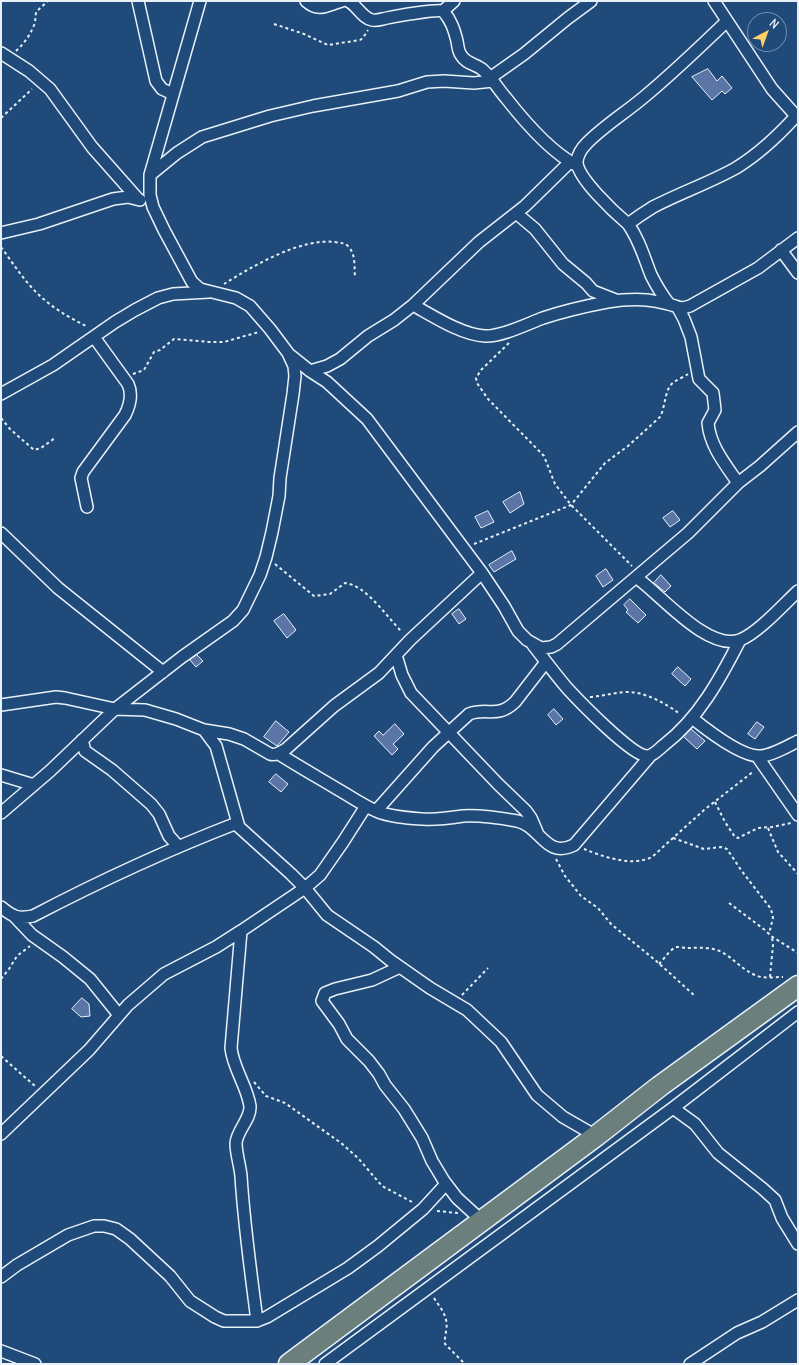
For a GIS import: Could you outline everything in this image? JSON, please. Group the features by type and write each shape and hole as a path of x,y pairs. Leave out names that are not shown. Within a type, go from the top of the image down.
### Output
{"highway":[{"path":"289,1364 477,1217 596,1136 794,982"}],"street":[{"path":"138,1 156,81 162,89 173,94"},
{"path":"306,1 318,8 342,1"},
{"path":"348,1 365,16 373,20 434,10 443,11 454,28 460,54 463,59 468,63 476,65 492,79 506,98 552,150 574,164 588,184 628,224 642,249 661,292 684,319 691,337 700,381 712,392 715,401 715,410 708,423 714,446 738,482"},
{"path":"443,11 454,1"},
{"path":"150,176 177,153 202,136 264,118 313,106 398,91 427,82 444,81 474,83 492,79 559,24 591,1"},
{"path":"628,224 652,208 737,167 765,146 797,116 772,89 714,1"},
{"path":"1,813 34,785 115,709 233,621 243,610 254,588 266,557 279,496 280,478 293,394 295,376 294,366 288,353 250,306 236,298 200,289 192,282 164,230 153,207 150,195 150,176 173,94 202,2"},
{"path":"310,371 327,366 340,359 368,336 394,320 413,305 478,242 516,213 574,164 586,144 651,91 727,21"},
{"path":"5,56 41,80 57,98 102,159 138,199"},
{"path":"1,233 39,224 113,199 128,197 138,199 153,207"},
{"path":"516,213 535,228 563,264 586,283 593,291 618,301"},
{"path":"413,305 454,327 485,336 501,334 566,311 618,301 646,300 684,308 696,303 758,268 798,238"},
{"path":"781,250 798,273"},
{"path":"1,394 53,365 135,310 158,298 173,294 211,292"},
{"path":"87,506 81,478 83,472 125,416 129,406 131,390 98,334"},
{"path":"288,353 326,382 367,419 482,573 504,606 518,631 533,645 577,698 625,744 645,756 651,755"},
{"path":"533,645 546,648 557,644 688,533 738,482 760,466 798,432"},
{"path":"1,533 58,588 163,672"},
{"path":"279,754 334,706 379,673 410,640 482,573"},
{"path":"638,576 700,631 715,639 732,642 749,635 798,591"},
{"path":"1,705 65,698 115,709 145,710 176,719 204,730 229,734 244,739 270,754 279,754 366,806 387,815 425,820 447,819 464,816 501,818 520,822 529,827 557,850 566,849 574,845 651,755 671,740 691,720 701,708 721,677 740,640"},
{"path":"396,655 402,675 411,693 450,732 498,784 526,811 540,837"},
{"path":"376,811 433,747 469,714 475,712 499,712 509,708 516,702 546,662"},
{"path":"691,720 729,744 759,759 795,819"},
{"path":"204,730 216,746 237,823 244,832 305,888 327,915 365,940 400,967 467,1010 501,1042 537,1094 547,1104 563,1117 596,1136"},
{"path":"82,740 85,751 112,770 151,804 159,814 169,836 178,846"},
{"path":"759,759 764,755 798,741"},
{"path":"1,775 34,785"},
{"path":"1,1134 89,1050 128,1004 164,974 216,947 305,888 320,875 366,806"},
{"path":"14,916 23,918 33,916 87,888 178,846 237,823"},
{"path":"1,907 14,916 39,940 90,979 119,1015"},
{"path":"241,931 231,1048 232,1058 238,1070 250,1106 248,1114 237,1137 236,1144 241,1173 248,1261 257,1321"},
{"path":"400,967 372,980 334,989 324,993 322,1001 339,1024 347,1038 369,1061 414,1123 432,1161 446,1184 457,1198 477,1217"},
{"path":"325,1364 674,1108 798,1012"},
{"path":"674,1108 695,1124 718,1153 764,1189 774,1200 782,1218 798,1244"},
{"path":"1,1277 17,1265 68,1234 94,1226 104,1226 116,1229 130,1239 170,1276 190,1301 215,1317 224,1321 257,1321 267,1317 348,1268 378,1246 423,1209 446,1184"},
{"path":"690,1364 737,1333 762,1322 798,1300"},
{"path":"1,1351 35,1364"}],"path":[{"path":"5,56 23,44 35,23 36,12 48,1"},
{"path":"274,24 304,34 328,45 360,40 363,38 373,20"},
{"path":"1,118 26,96 41,80"},
{"path":"211,292 246,270 306,244 317,241 345,244 350,248 354,257 355,277"},
{"path":"1,247 16,268 45,300 98,334"},
{"path":"122,376 144,370 154,352 160,350 174,339 224,342 270,329"},
{"path":"511,342 481,370 476,378 477,383 488,399 544,456 555,484 571,505 638,576"},
{"path":"464,549 571,505 605,463 628,446 660,417 666,394 673,383 697,369"},
{"path":"1,418 34,450 41,448 55,438"},
{"path":"266,557 314,596 330,594 345,583 353,584 362,589 410,640"},
{"path":"577,698 626,692 637,694 663,703 691,720"},
{"path":"574,845 594,853 619,860 647,859 652,857 749,776 759,759"},
{"path":"716,802 725,822 735,837 738,838 758,828 768,828 795,819"},
{"path":"768,828 778,852 798,874"},
{"path":"673,838 704,849 727,849 771,909 773,918 770,935 773,945 770,977"},
{"path":"550,845 565,876 581,896 594,904 611,924 660,964 694,995"},
{"path":"729,903 770,935 798,954"},
{"path":"1,979 17,956 39,940"},
{"path":"660,964 677,947 698,947 725,953 738,966 760,977 770,977 794,982"},
{"path":"454,1003 488,968"},
{"path":"1,1056 43,1093"},
{"path":"254,1081 266,1096 285,1103 341,1143 358,1158 382,1186 405,1197 423,1209 477,1217"},
{"path":"427,1289 446,1315 445,1344 465,1364"}],"building":[{"path":"708,69 717,81 722,76 732,88 725,94 722,91 712,100 692,77"},
{"path":"520,492 524,504 510,513 503,502"},
{"path":"488,511 494,522 481,528 475,517"},
{"path":"673,511 680,520 670,527 663,518"},
{"path":"512,551 516,559 494,572 489,565"},
{"path":"606,569 613,580 603,587 596,576"},
{"path":"661,575 671,586 665,592 654,583"},
{"path":"630,599 646,615 638,623 626,612 628,610 624,605"},
{"path":"459,609 466,619 459,624 452,614"},
{"path":"284,614 296,630 287,638 274,621"},
{"path":"197,655 203,661 196,667 190,660"},
{"path":"678,667 691,679 685,686 672,674"},
{"path":"554,709 563,719 556,725 548,715"},
{"path":"276,721 289,732 277,746 264,737"},
{"path":"757,722 764,727 755,739 748,734"},
{"path":"395,724 404,734 393,744 398,749 392,755 374,736 379,731 383,735"},
{"path":"691,729 705,741 697,749 684,737"},
{"path":"276,774 288,784 281,792 269,782"},
{"path":"82,998 89,1004 90,1016 81,1017 72,1009"}]}
